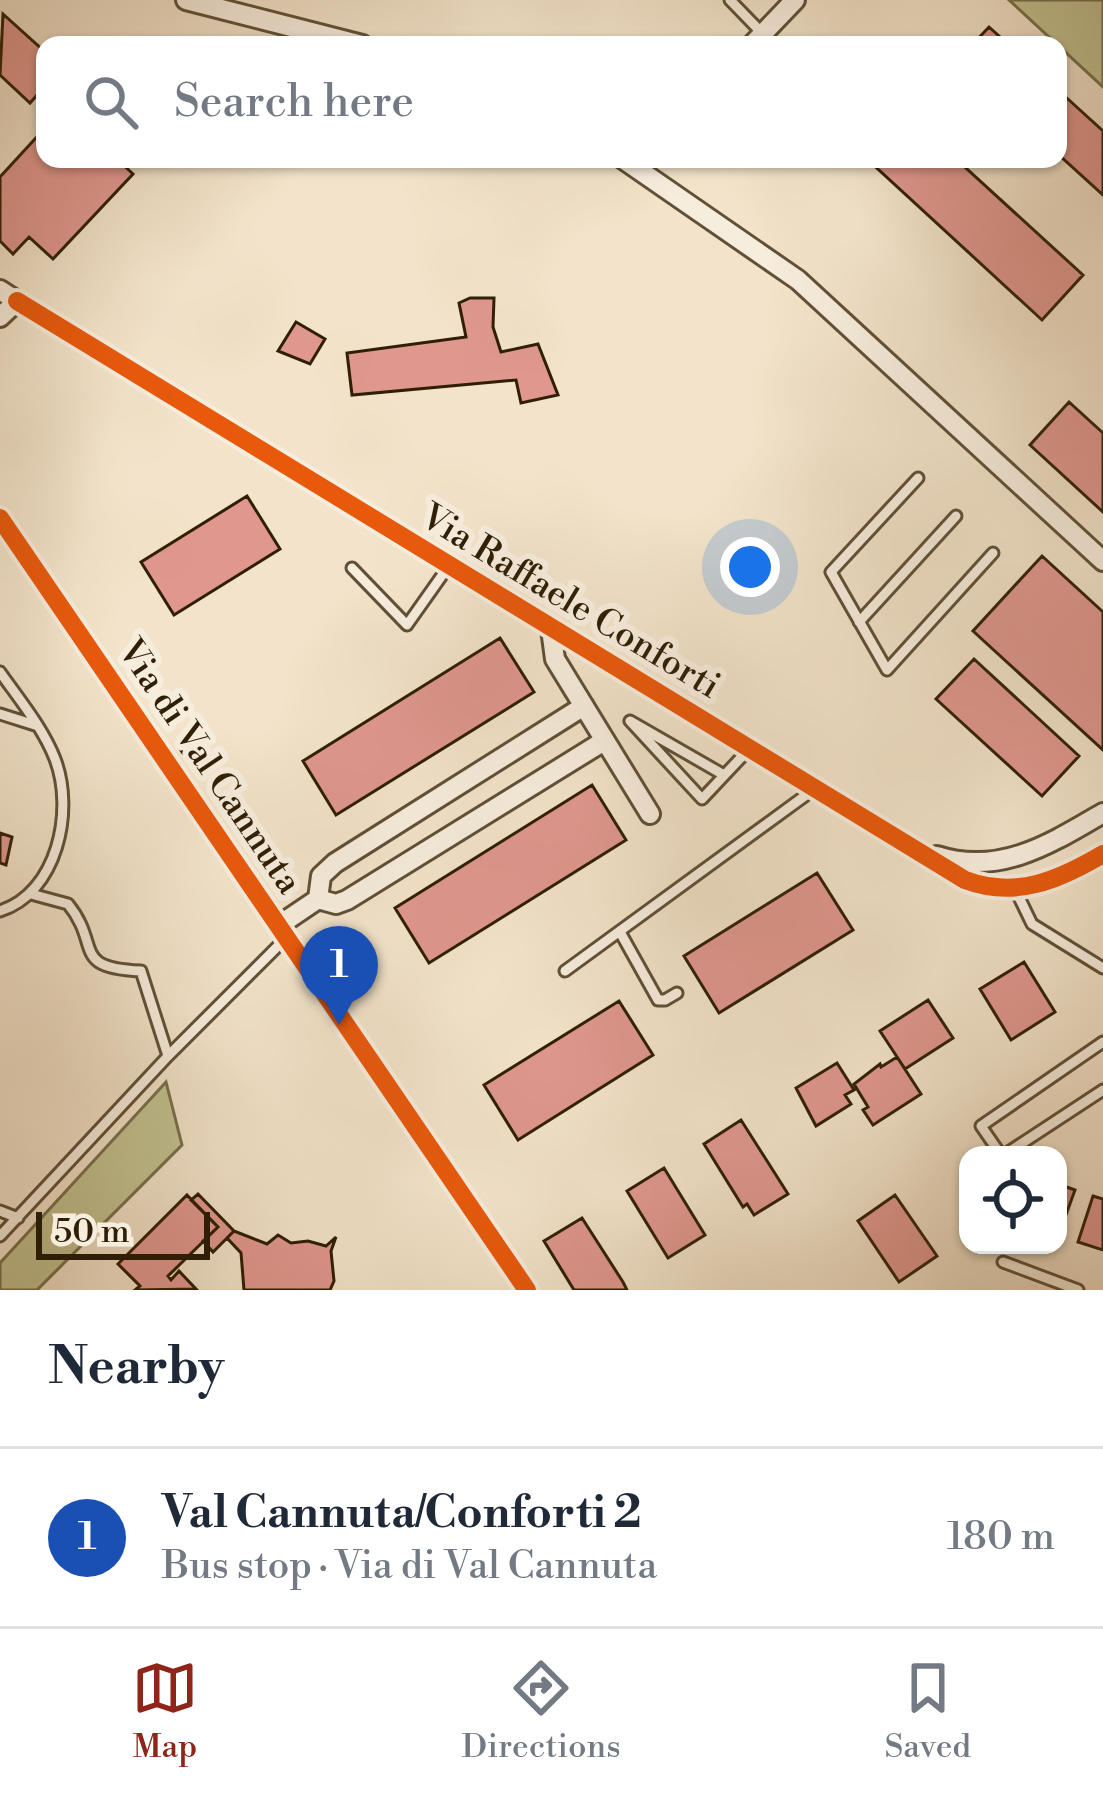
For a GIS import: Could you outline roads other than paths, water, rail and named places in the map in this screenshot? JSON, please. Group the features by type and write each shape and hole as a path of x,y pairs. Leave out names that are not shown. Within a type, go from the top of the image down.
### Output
{"street":[{"path":"187,0 327,36"},
{"path":"761,36 795,0"},
{"path":"636,168 798,280 1103,562"},
{"path":"0,317 8,295"},
{"name":"Via Raffaele Conforti","path":"8,295 965,880 1015,889"},
{"name":"Via di Val Cannuta","path":"0,518 526,1290"},
{"name":"Via Raffaele Conforti","path":"551,629 552,651 650,814"},
{"name":"Via di Val Cannuta","path":"319,899 318,884 325,870 584,706"},
{"name":"Via di Val Cannuta","path":"319,899 336,904 347,900 604,740"},
{"name":"Via Raffaele Conforti","path":"916,848 955,861 1003,861 1040,849 1103,813"},
{"path":"1015,889 1058,878 1103,854"},
{"name":"Via di Val Cannuta","path":"282,932 319,899"}],"lane":[{"path":"730,0 756,36"},
{"path":"918,478 831,572 887,670 993,553"},
{"path":"859,622 956,516"},
{"path":"352,568 407,625 448,567"},
{"path":"0,672 58,765 62,795 53,859 32,894 0,910"},
{"path":"0,714 36,726"},
{"path":"724,775 630,721 702,799 750,748"},
{"path":"565,971 813,789"},
{"path":"1015,889 1032,924 1103,968"},
{"path":"32,894 68,904 99,964 141,971 168,1056"},
{"path":"0,1236 282,932"},
{"path":"620,932 658,1000 677,992"},
{"path":"996,1146 980,1126 1103,1042"},
{"path":"1017,1146 1103,1090"},
{"path":"0,1211 18,1218"},
{"path":"1003,1262 1078,1290"}],"place":[{"name":"Val Cannuta/Conforti 2","path":"339,1025"}]}
